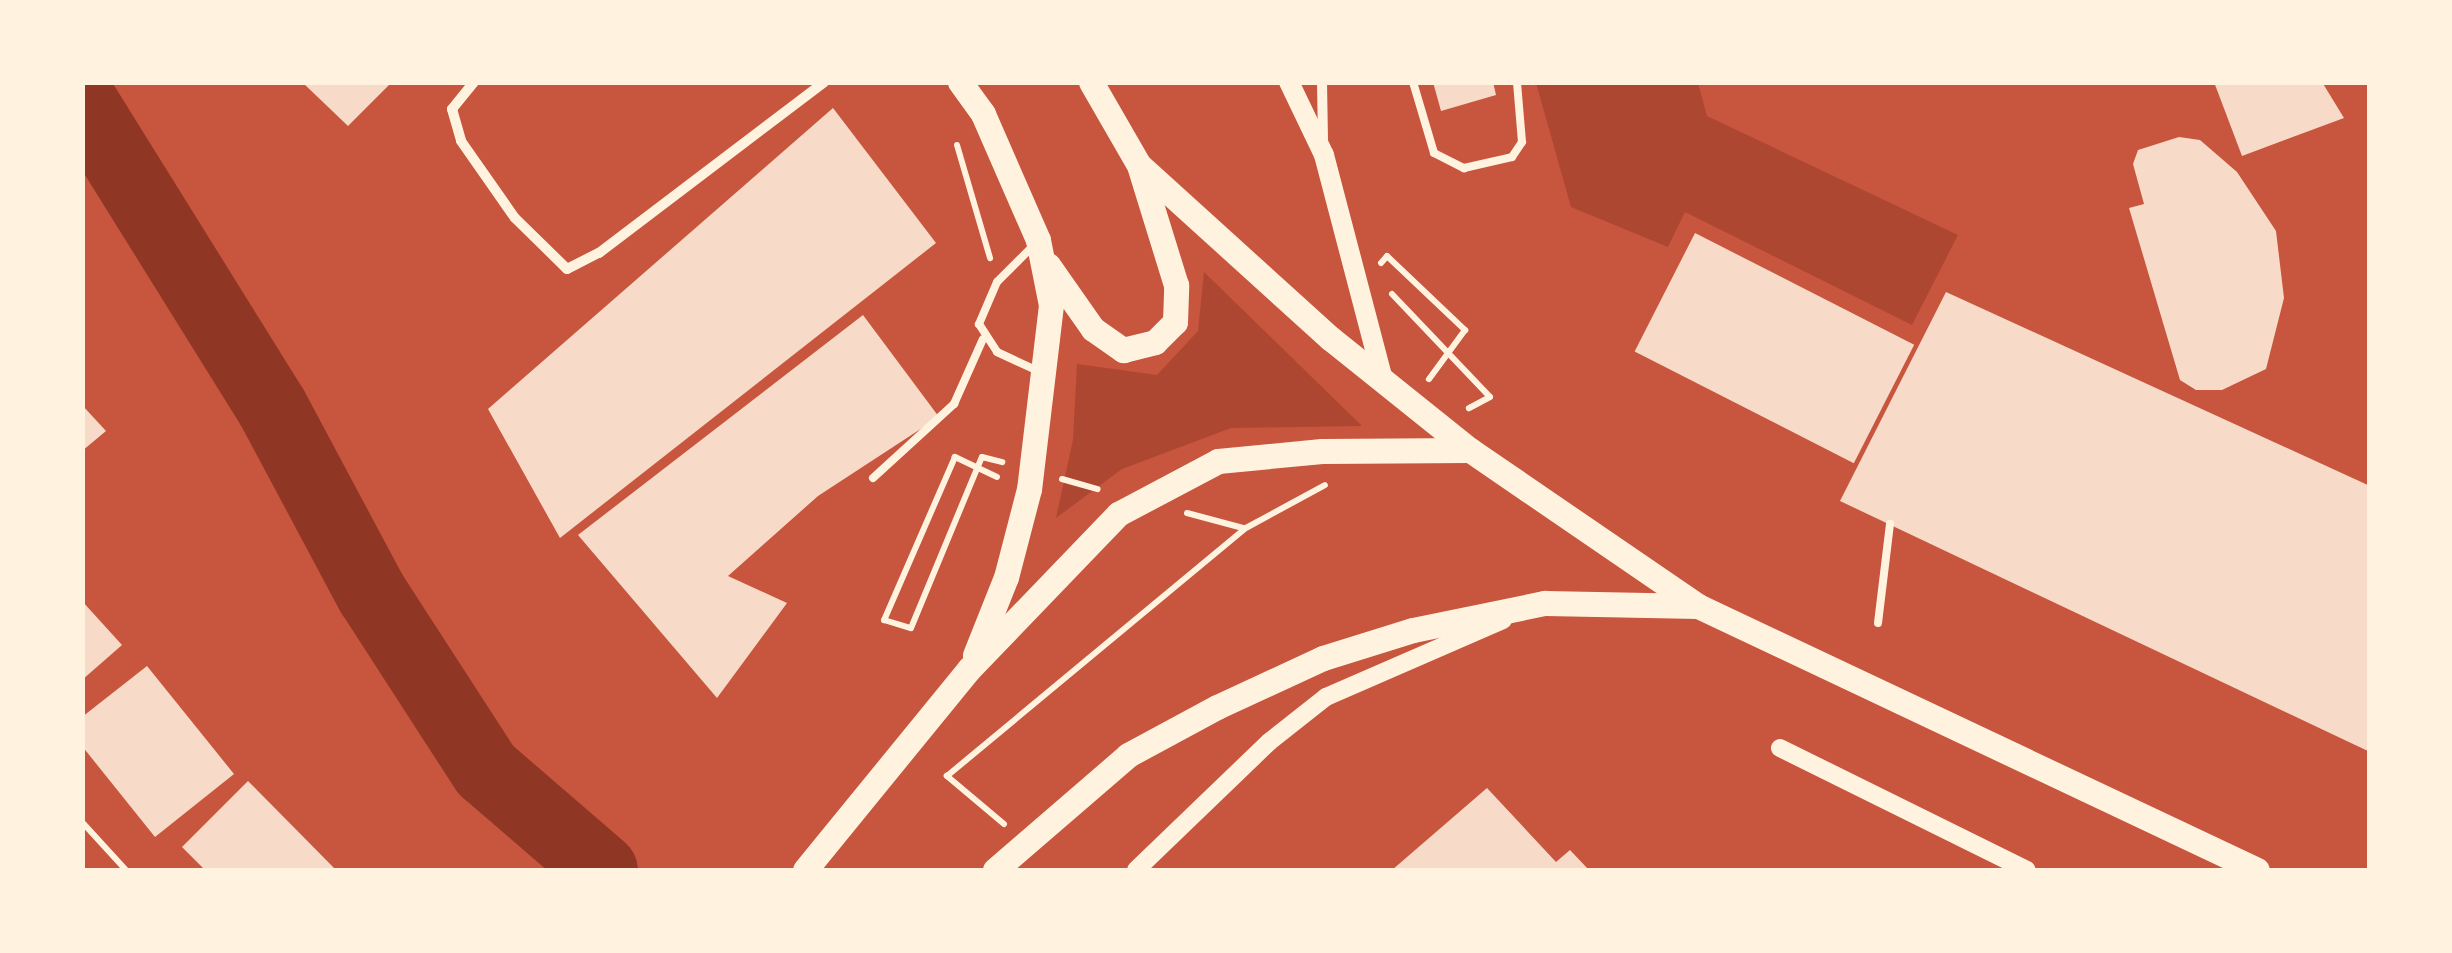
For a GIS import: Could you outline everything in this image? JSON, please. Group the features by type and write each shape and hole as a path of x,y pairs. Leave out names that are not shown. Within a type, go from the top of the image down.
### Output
{"main road":[{"path":"960,82 983,114 1042,250 1092,328 1122,350 1155,342 1175,322 1176,285 1139,165 1091,82"},
{"path":"1288,82 1324,155 1383,380"},
{"path":"1139,165 1407,401 1470,450 1698,606 2257,870"},
{"path":"969,669 1006,577 1029,489 1046,375 1051,306 1042,250"},
{"path":"805,870 969,669 1118,514 1218,461 1322,451 1470,450"},
{"path":"995,870 1128,755 1323,658 1413,630 1545,602 1698,606"}],"street":[{"path":"474,82 452,108 461,141 515,218 558,267 567,269 599,253 824,82"},
{"path":"1322,82 1324,155"},
{"path":"1136,870 1269,742 1326,697 1545,602"},
{"path":"1780,748 2027,870"}],"lane":[{"path":"1413,82 1434,153 1464,168 1512,157 1522,142 1517,82"},
{"path":"873,478 954,404 983,339 982,306 1042,250"},
{"path":"983,339 1046,375"},
{"path":"1878,622 1890,524"}],"path":[{"path":"1407,401 1465,330"},
{"path":"955,458 1029,489"},
{"path":"1024,841 947,776 1098,650"},
{"path":"82,822 126,870"}],"shaded area":[{"path":"1536,83 1698,83 1707,116 1958,235 1912,325 1685,212 1668,247 1571,207"},
{"path":"1204,272 1362,426 1231,428 1122,469 1056,518 1073,440 1077,364 1157,375 1198,331"}],"building":[{"path":"302,82 392,82 348,126"},
{"path":"1433,82 1493,82 1496,95 1441,111"},
{"path":"2214,82 2322,82 2344,118 2242,156"},
{"path":"833,108 936,243 560,538 488,409"},
{"path":"2179,137 2200,140 2237,172 2276,231 2284,298 2266,369 2222,390 2196,390 2180,380 2129,208 2144,204 2133,164 2138,150"},
{"path":"1695,233 1914,345 1854,463 1635,352"},
{"path":"1946,292 2370,486 2370,752 1840,501"},
{"path":"863,315 939,417 818,496 728,576 787,603 717,698 578,535"},
{"path":"82,405 106,431 82,451"},
{"path":"82,601 122,645 82,680"},
{"path":"147,666 234,774 155,837 82,746 82,717"},
{"path":"248,781 336,870 205,870 182,847"},
{"path":"1487,788 1556,862 1570,850 1589,870 1392,870"}],"waterway":[{"path":"82,102 272,407 372,594 486,770 602,870"}]}
